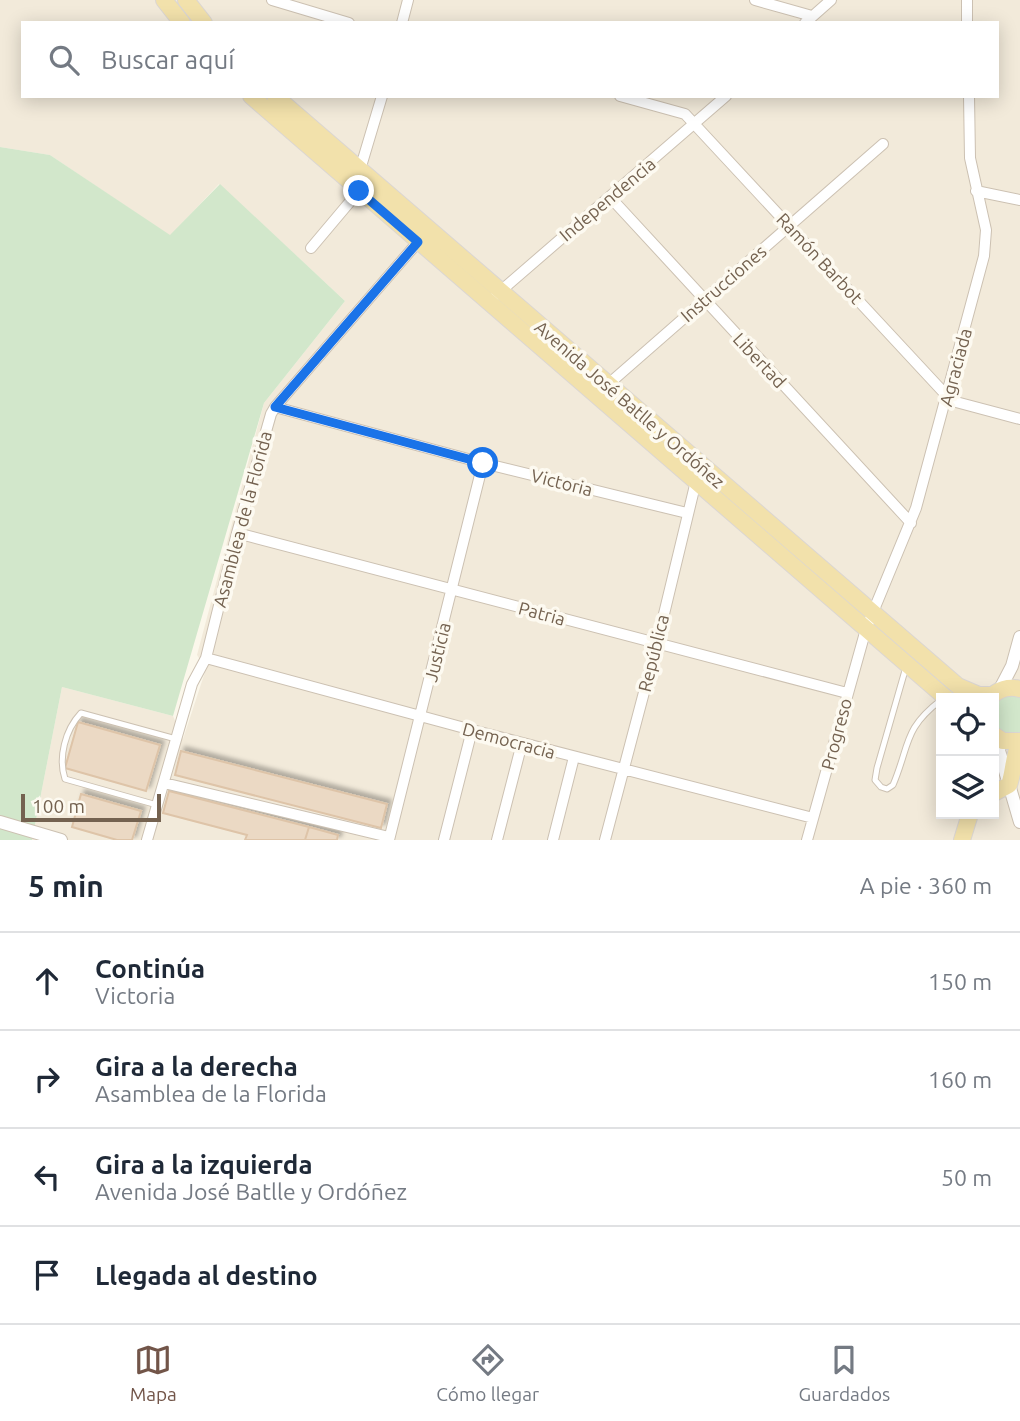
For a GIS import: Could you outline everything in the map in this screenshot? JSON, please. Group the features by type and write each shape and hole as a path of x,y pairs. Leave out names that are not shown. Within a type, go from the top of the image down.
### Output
{"main road":[{"path":"163,0 180,21"},
{"path":"186,0 203,21"},
{"name":"Avenida José Batlle y Ordóñez","path":"253,98 495,297 596,397 872,612 958,686 974,693"},
{"name":"Avenida José Batlle y Ordóñez","path":"277,98 418,242 608,383 698,474 938,693"},
{"name":"Avenida José Batlle y Ordóñez","path":"998,693 1007,688 1020,690"},
{"path":"999,739 1020,741 1016,749 1012,778 999,789"}],"street":[{"path":"272,0 342,21"},
{"path":"403,21 408,0"},
{"path":"755,0 809,20 831,0"},
{"path":"967,0 967,21"},
{"path":"311,248 357,182 381,98"},
{"name":"Ramón Barbot","path":"627,98 685,114 947,396 956,402 1020,419"},
{"name":"Independencia","path":"495,297 724,98"},
{"name":"Agraciada","path":"866,629 911,523 984,256 986,230 970,158 969,98"},
{"name":"Instrucciones","path":"596,397 608,383 883,144"},
{"path":"976,191 1020,200"},
{"name":"Libertad","path":"610,197 911,523"},
{"name":"Asamblea de la Florida","path":"147,840 192,684 206,658 237,533 275,407 418,242"},
{"name":"Victoria","path":"275,407 483,463 687,513"},
{"name":"Justicia","path":"389,839 483,463"},
{"name":"República","path":"605,840 698,474"},
{"name":"Patria","path":"237,533 847,693"},
{"name":"Progreso","path":"807,840 866,629"},
{"path":"995,693 1017,661 1020,637"},
{"name":"Democracia","path":"206,658 813,818"},
{"path":"444,840 472,730"},
{"path":"497,840 522,743"},
{"path":"999,748 1012,778 1019,818"},
{"path":"553,840 575,757"},
{"path":"164,783 389,839"},
{"path":"0,822 61,840"}],"lane":[{"path":"906,664 877,768 875,780 881,788 887,789 893,785 910,733 917,720 936,705"},
{"path":"157,805 65,779 60,766 70,725 80,713 176,739"}],"shaded area":[{"path":"0,0 1020,0 1020,840 32,840 62,687 173,716 183,739 206,669 197,655 264,403 345,301 219,184 170,236 50,155 0,147"}],"green space":[{"path":"0,147 50,155 170,235 220,184 345,301 264,403 173,716 62,687 32,840 0,840"},
{"path":"1005,695 1020,696 1020,734 1009,735 999,729 999,699"}],"building":[{"path":"78,722 160,745 146,791 65,768"},
{"path":"181,751 387,804 381,828 175,775"},
{"path":"169,791 309,827 305,840 245,840 247,835 163,813"},
{"path":"81,794 141,811 132,840 117,840 72,827"},
{"path":"309,827 338,835 337,840 305,840"}],"route":[{"path":"359,191 418,242 275,407 483,463"}]}
